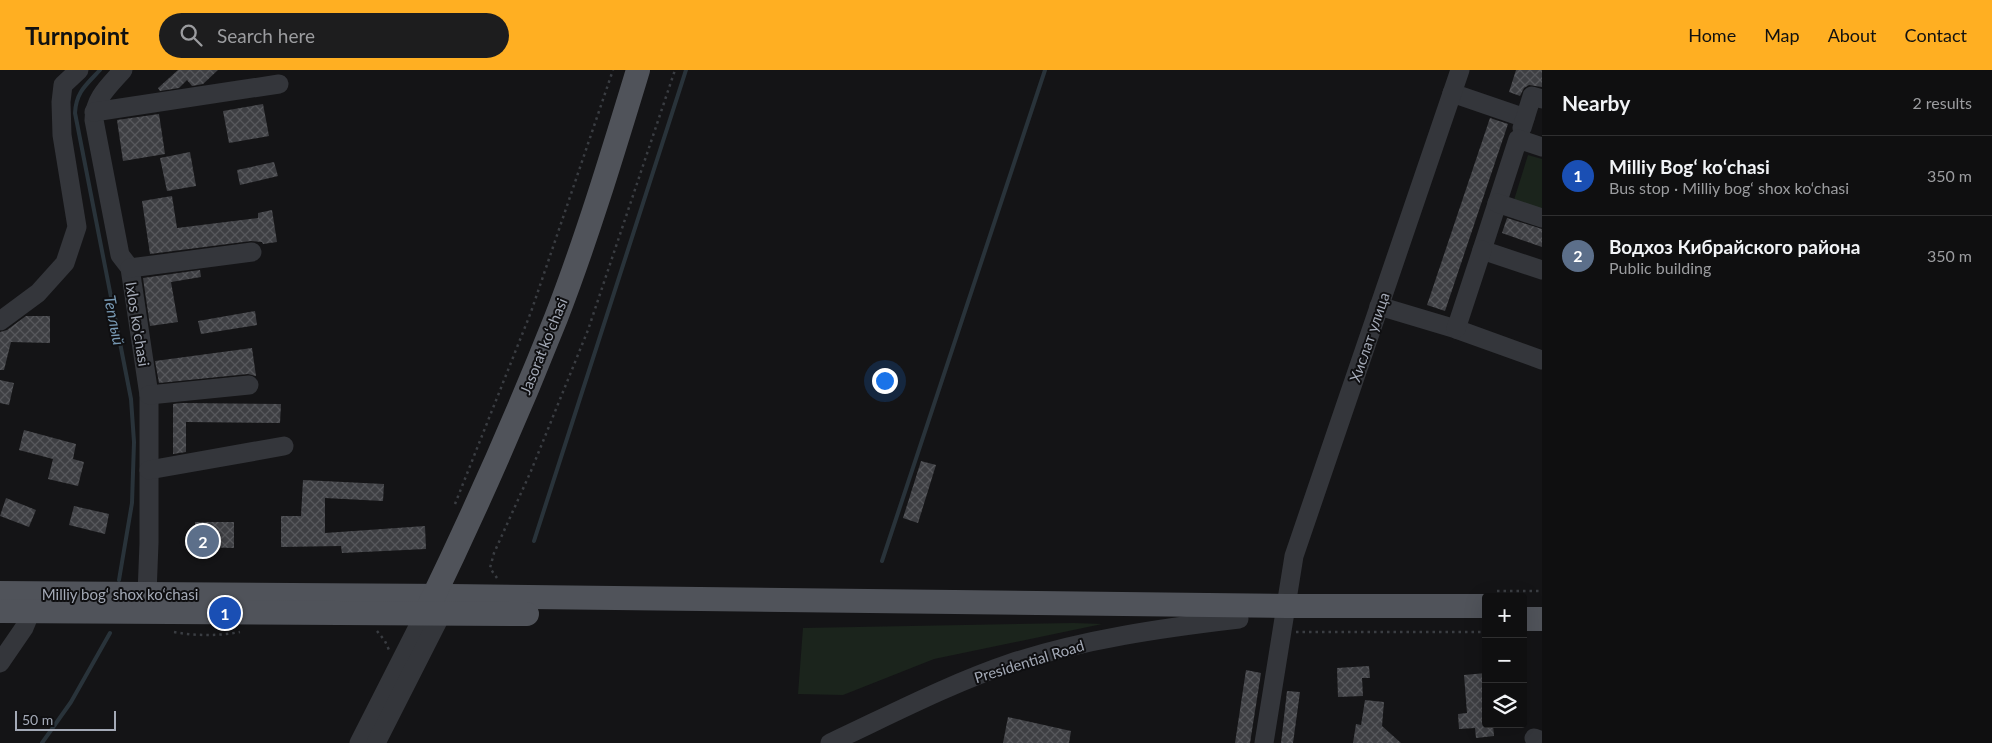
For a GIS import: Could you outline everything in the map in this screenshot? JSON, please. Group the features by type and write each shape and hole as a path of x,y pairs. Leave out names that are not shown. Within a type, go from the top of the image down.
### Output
{"main road":[{"name":"Jasorat koʻchasi","path":"438,605 556,317 638,70"},
{"name":"Jasorat koʻchasi","path":"438,605 536,408 577,300 652,70"},
{"name":"Milliy bog‘ shox ko‘chasi","path":"0,593 147,594 438,605"},
{"path":"438,605 1239,619 1286,612 1482,599"},
{"name":"Milliy bog‘ shox ko‘chasi","path":"0,611 438,605"},
{"path":"438,605 1286,612 1482,619"},
{"path":"1527,606 1542,606"},
{"path":"1527,619 1542,619"}],"street":[{"path":"87,87 124,70"},
{"name":"Хислат улица","path":"1264,743 1297,547 1460,70"},
{"path":"0,321 38,293 65,262 77,227 62,135 61,102 63,85 87,87 280,84"},
{"name":"Ixlos ko'chasi","path":"87,87 120,255 130,268 149,395 150,470 147,594"},
{"path":"1452,93 1525,118"},
{"path":"1456,329 1532,96 1542,99"},
{"path":"1518,139 1542,147"},
{"path":"1497,203 1542,218"},
{"path":"1482,250 1542,270"},
{"path":"130,268 252,252"},
{"path":"1379,306 1456,329 1542,360"},
{"path":"149,395 250,385"},
{"path":"150,470 284,446"},
{"path":"359,743 438,605"},
{"path":"376,743 438,605"},
{"path":"0,663 24,628 31,612"},
{"name":"Presidential Road","path":"830,743 939,692 1010,663 1048,652 1123,635 1161,628 1239,619"}],"path":[{"path":"452,512 531,312 613,70"},
{"path":"498,579 490,568 494,553 531,471 588,330 675,70"},
{"path":"1527,593 1542,591"},
{"path":"1280,642 1287,642 1290,634 1305,631 1482,632"}],"shaded area":[{"path":"1528,155 1542,159 1542,209 1514,200"},
{"path":"1102,624 934,659 843,695 798,694 803,628"}],"building":[{"path":"178,70 218,70 203,84 192,86 187,80 179,88 160,91 158,88"},
{"path":"1516,70 1542,70 1542,87 1529,85 1524,88 1520,96 1509,92"},
{"path":"263,104 269,136 229,143 223,111"},
{"path":"159,114 165,154 123,161 117,120"},
{"path":"1490,118 1508,124 1445,311 1427,305"},
{"path":"190,152 196,186 167,191 160,158"},
{"path":"274,162 278,176 240,185 237,170"},
{"path":"172,196 177,228 258,218 258,213 272,210 277,242 263,244 262,242 251,241 150,254 142,201"},
{"path":"1507,218 1542,229 1542,247 1502,233"},
{"path":"200,270 201,277 171,282 178,322 150,326 143,278"},
{"path":"255,311 257,325 201,334 198,321"},
{"path":"26,316 50,316 50,343 11,342 4,370 0,370 0,332 7,330"},
{"path":"252,348 256,376 248,374 159,383 155,361"},
{"path":"0,380 14,383 9,405 0,403"},
{"path":"173,404 281,404 280,423 186,422 186,452 173,454"},
{"path":"24,430 76,444 73,459 84,462 78,486 48,479 53,459 19,450"},
{"path":"921,461 936,465 918,523 903,518"},
{"path":"303,480 384,484 383,501 325,498 325,533 425,526 426,549 342,553 341,546 281,547 281,516 301,516"},
{"path":"6,498 36,510 29,527 0,516"},
{"path":"74,506 109,514 105,534 69,525"},
{"path":"195,522 234,522 234,548 195,547"},
{"path":"1369,666 1370,678 1362,678 1363,696 1338,697 1337,668"},
{"path":"1246,670 1261,673 1250,743 1235,743"},
{"path":"1482,673 1482,728 1493,728 1494,736 1476,738 1475,728 1459,729 1458,714 1467,713 1464,675"},
{"path":"1287,691 1300,692 1293,743 1281,743"},
{"path":"1365,700 1384,702 1382,726 1401,743 1353,743 1356,724 1361,725"},
{"path":"1008,717 1071,731 1069,743 1003,743"}],"waterway":[{"name":"Теплый","path":"100,70 80,94 75,113 131,399 134,442 132,503 119,580"},
{"path":"534,541 686,70"},
{"path":"882,561 1045,70"},
{"name":"Теплый","path":"42,743 71,702 110,633"}],"place":[{"name":"Водхоз Кибрайского района","path":"203,541"},
{"name":"Milliy Bogʻ koʻchasi","path":"225,613"}]}
